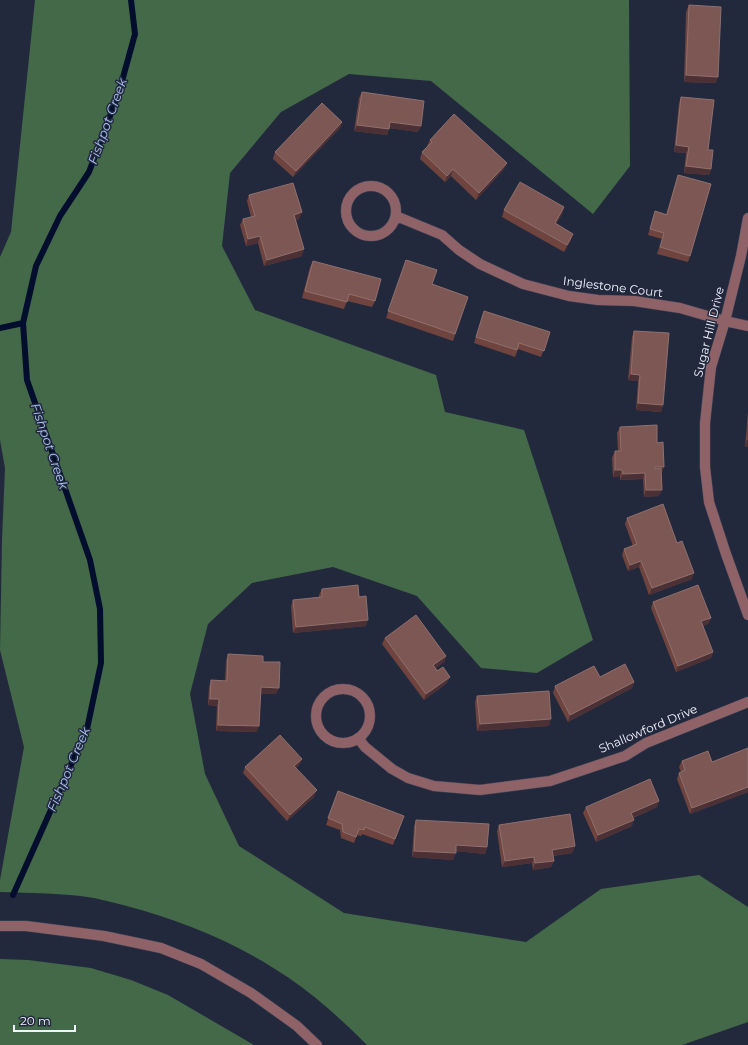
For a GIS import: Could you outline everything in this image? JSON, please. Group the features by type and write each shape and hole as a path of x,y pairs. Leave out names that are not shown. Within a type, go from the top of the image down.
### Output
{"street":[{"path":"367,186 375,186 383,188 394,200 396,216 390,227 380,234 372,236 364,235 356,231 350,225 346,208 348,200 352,194 367,186"},
{"name":"Inglestone Court","path":"396,216 442,235 459,250 480,264 523,284 569,296 598,300 634,301 680,308 748,326"},
{"name":"Sugar Hill Drive","path":"748,218 741,256 725,321 711,366 705,423 705,467 709,502 748,615"},
{"path":"341,689 350,690 358,694 364,700 368,707 370,716 364,732 358,738 343,743 327,738 321,732 317,725 316,717 320,701 325,695 341,689"},
{"name":"Shallowford Drive","path":"358,738 365,747 392,769 408,778 434,786 480,790 550,780 625,756 646,743 748,702"},
{"path":"0,926 26,926 104,936 161,948 201,964 251,993 297,1026 317,1045"}],"green space":[{"path":"35,0 629,0 630,166 593,214 431,81 349,74 281,112 230,173 222,246 255,310 436,375 445,412 524,430 593,640 537,673 481,668 417,596 333,567 252,583 208,624 190,694 205,774 239,846 344,913 526,942 601,889 699,875 748,907 748,1022 682,1045 367,1045 330,1010 289,978 250,954 209,934 145,911 94,898 59,894 0,892 0,880 24,747 0,650 5,468 0,440 0,257 11,232"},
{"path":"0,959 28,960 91,968 131,980 168,995 254,1045 0,1045"}],"building":[{"path":"689,5 721,7 718,77 686,75"},
{"path":"362,92 424,101 421,126 390,122 389,129 357,125"},
{"path":"681,97 714,100 708,150 713,150 711,169 686,166 689,147 676,145"},
{"path":"322,103 342,122 296,171 275,152"},
{"path":"454,114 507,163 479,193 453,169 447,176 422,152 432,142 430,140"},
{"path":"678,175 711,184 690,256 660,247 664,233 650,229 655,211 667,215"},
{"path":"520,182 564,207 555,223 573,234 567,245 504,210"},
{"path":"293,183 302,212 294,215 304,249 267,260 260,236 248,239 243,219 255,216 249,195"},
{"path":"406,260 437,270 432,284 468,297 455,334 388,311"},
{"path":"313,261 381,279 375,301 349,294 347,302 305,291"},
{"path":"484,311 550,332 544,351 519,343 517,350 476,337"},
{"path":"634,331 669,333 663,405 638,403 640,375 631,374"},
{"path":"657,425 657,443 663,442 664,467 655,467 655,469 661,468 662,490 646,490 645,473 623,474 622,470 615,470 615,451 621,451 620,427"},
{"path":"663,504 677,543 682,541 694,573 652,588 641,561 630,565 624,549 637,544 627,518"},
{"path":"358,585 359,597 366,596 368,620 296,627 293,600 322,597 322,589"},
{"path":"698,585 711,618 701,621 713,652 678,666 653,602"},
{"path":"416,615 446,656 433,665 437,671 443,667 450,677 426,694 385,638"},
{"path":"228,654 263,656 263,662 280,662 279,688 261,687 259,726 218,725 219,699 210,699 211,680 227,681"},
{"path":"625,664 634,682 570,715 555,686 594,666 600,677"},
{"path":"549,691 551,719 480,724 477,696"},
{"path":"280,735 302,759 294,766 317,790 290,815 245,767"},
{"path":"748,748 748,787 692,808 679,773 685,770 682,761 708,751 712,762"},
{"path":"650,779 659,801 631,813 634,820 598,835 586,807"},
{"path":"338,791 404,816 395,839 365,827 364,830 359,829 356,837 343,832 342,824 328,818"},
{"path":"570,814 575,846 552,850 554,861 535,863 534,857 505,861 499,825"},
{"path":"416,820 489,824 487,847 456,845 456,853 414,851"}],"waterway":[{"name":"Fishpot Creek","path":"13,895 87,729 101,663 100,609 90,560 27,380 23,323 36,266 60,216 89,172 119,92 135,34 131,0"},
{"path":"0,328 23,323"}]}
